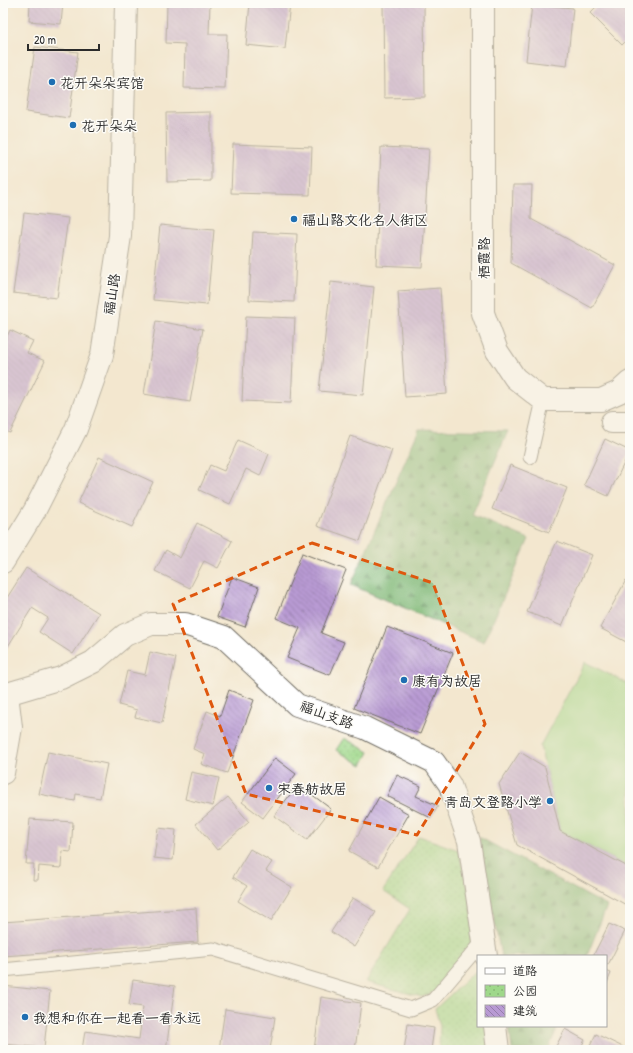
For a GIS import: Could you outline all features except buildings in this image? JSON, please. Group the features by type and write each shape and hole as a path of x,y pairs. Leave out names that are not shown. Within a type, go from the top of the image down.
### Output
{"street":[{"name":"福山路","path":"3,562 35,510 76,429 102,355 120,236 126,3"},
{"name":"栖霞路","path":"483,3 483,313 497,351 515,378 543,400"},
{"path":"543,400 601,400 619,392 630,382"},
{"name":"福山支路","path":"3,772 11,727 5,694 62,678 93,662 125,635 151,624 186,624 224,637 297,705 365,728 434,762 450,785 469,841 485,948"},
{"path":"495,1027 498,1050"}],"lane":[{"path":"530,457 543,400"},
{"path":"3,970 213,949 411,1009 433,1000 477,956"}],"highlighted area":[{"path":"312,543 433,583 485,724 417,835 246,794 173,604"}],"green space":[{"path":"419,429 508,431 472,515 529,539 484,642 351,585"},
{"path":"585,662 630,685 630,868 560,831 540,746"},
{"path":"344,738 369,752 362,765 336,750"},
{"path":"419,836 458,850 470,897 474,941 437,991 422,997 366,982 410,909 383,891"},
{"path":"479,837 607,906 587,955 501,955"},
{"path":"477,970 477,1027 489,1027 491,1050 439,1050 440,1026 435,1009"},
{"path":"509,1027 558,1027 548,1050 512,1050"}],"place":[{"name":"花开朵朵宾馆","path":"52,82"},
{"name":"花开朵朵","path":"73,125"},
{"name":"福山路文化名人街区","path":"294,219"},
{"name":"康有为故居","path":"404,680"},
{"name":"宋春舫故居","path":"269,788"},
{"name":"青岛文登路小学","path":"550,801"},
{"name":"我想和你在一起看一看永远","path":"25,1017"}]}
